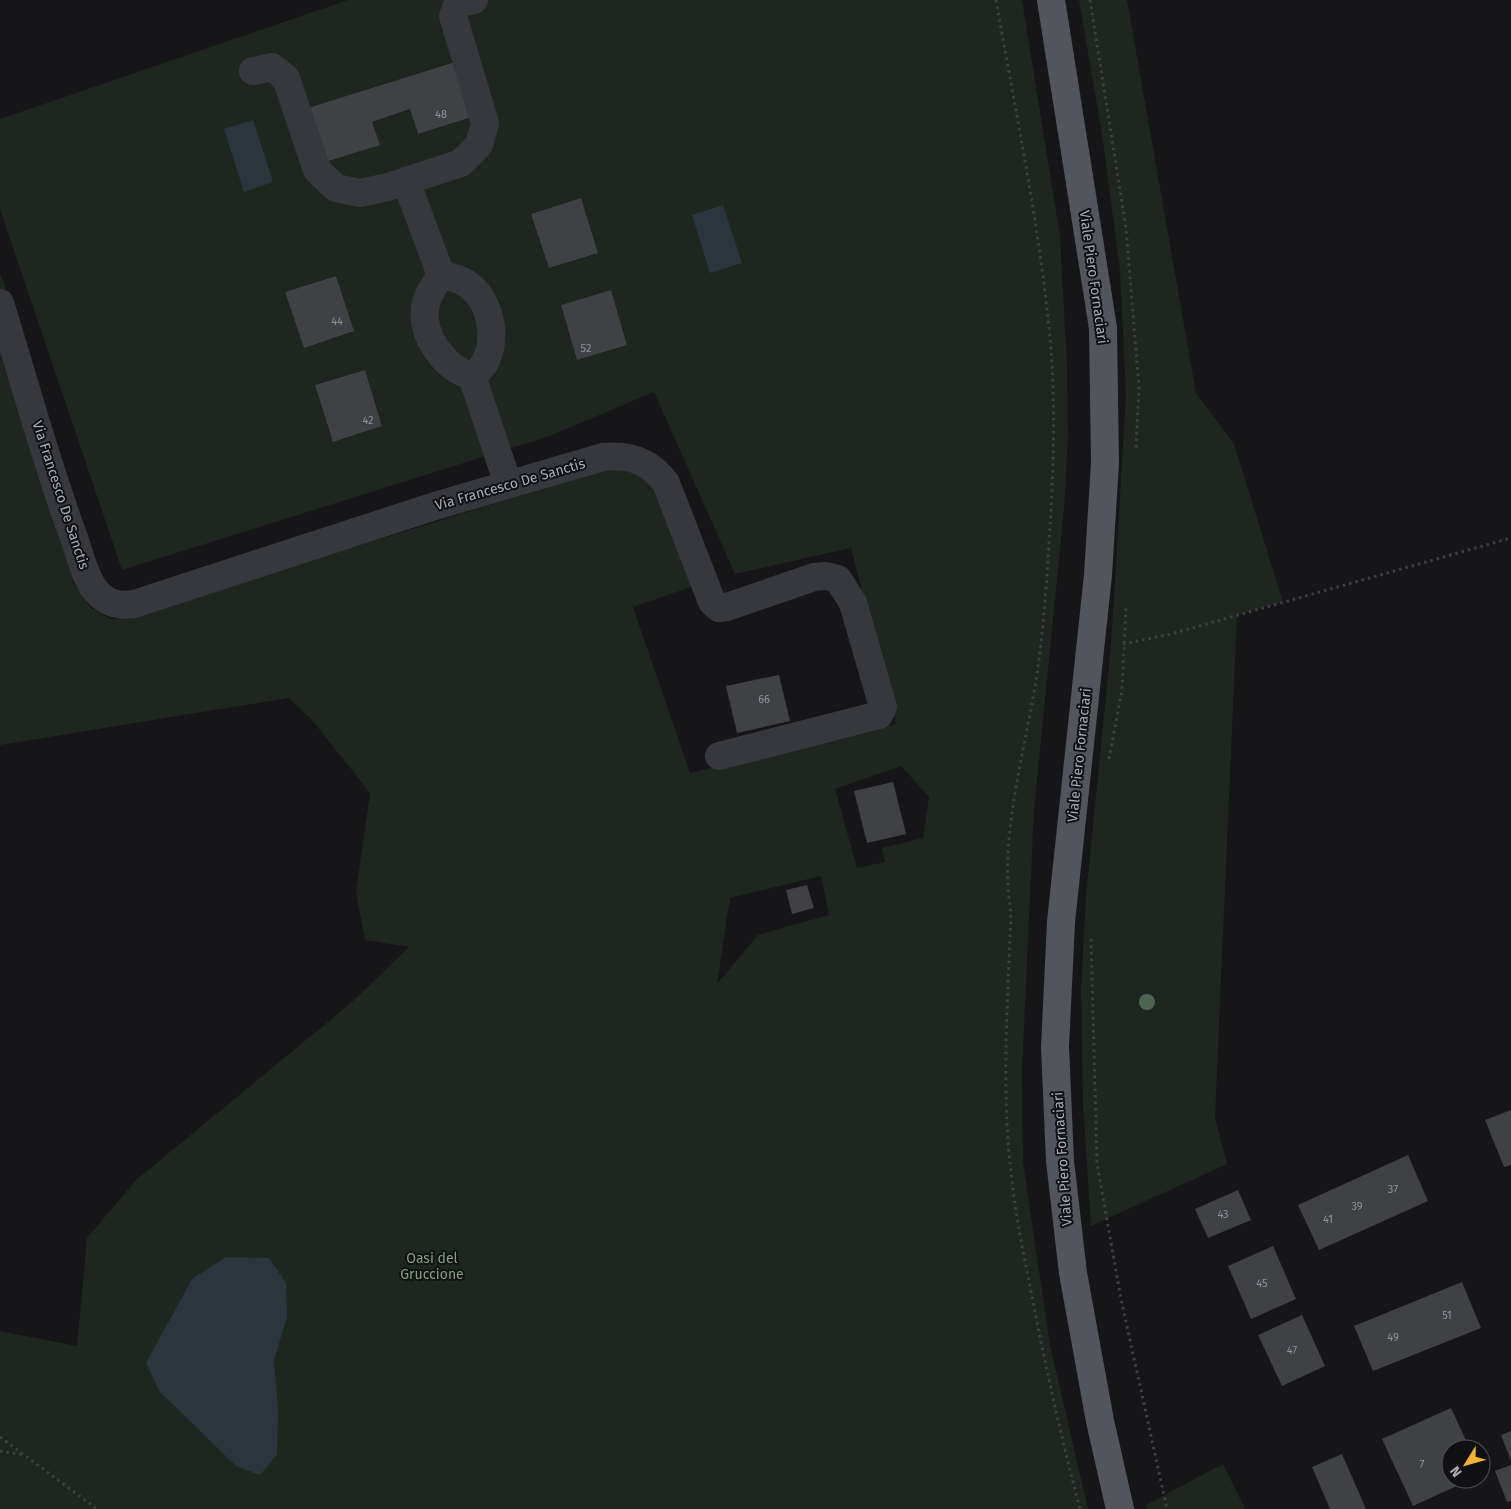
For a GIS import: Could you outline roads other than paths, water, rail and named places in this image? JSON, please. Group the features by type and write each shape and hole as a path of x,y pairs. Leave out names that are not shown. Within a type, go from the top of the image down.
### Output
{"main road":[{"name":"Viale Piero Fornaciari","path":"1051,0 1103,328 1105,463 1098,575 1061,922 1055,1046 1060,1161 1073,1273 1100,1421 1120,1509"}],"street":[{"path":"253,71 272,67 286,78 317,170 336,188 360,193 406,181 461,163 479,146 484,123 472,88 453,16 458,4 474,0"},
{"path":"406,181 441,275 425,306 427,333 435,347 446,359 462,373 472,376 480,372 488,359 492,328 487,310 471,286 456,278 441,275"},
{"name":"Via Francesco De Sanctis","path":"0,303 70,526 88,577 96,591 107,602 121,606 134,604 358,530 508,484 620,455 636,459 658,471 666,482 712,602 719,608 727,607 814,577 826,576 838,579 847,590 853,603 883,706 879,714 719,756"},
{"path":"472,376 508,484"}],"park label":[{"name":"Oasi del Gruccione","path":"432,1266"}]}
